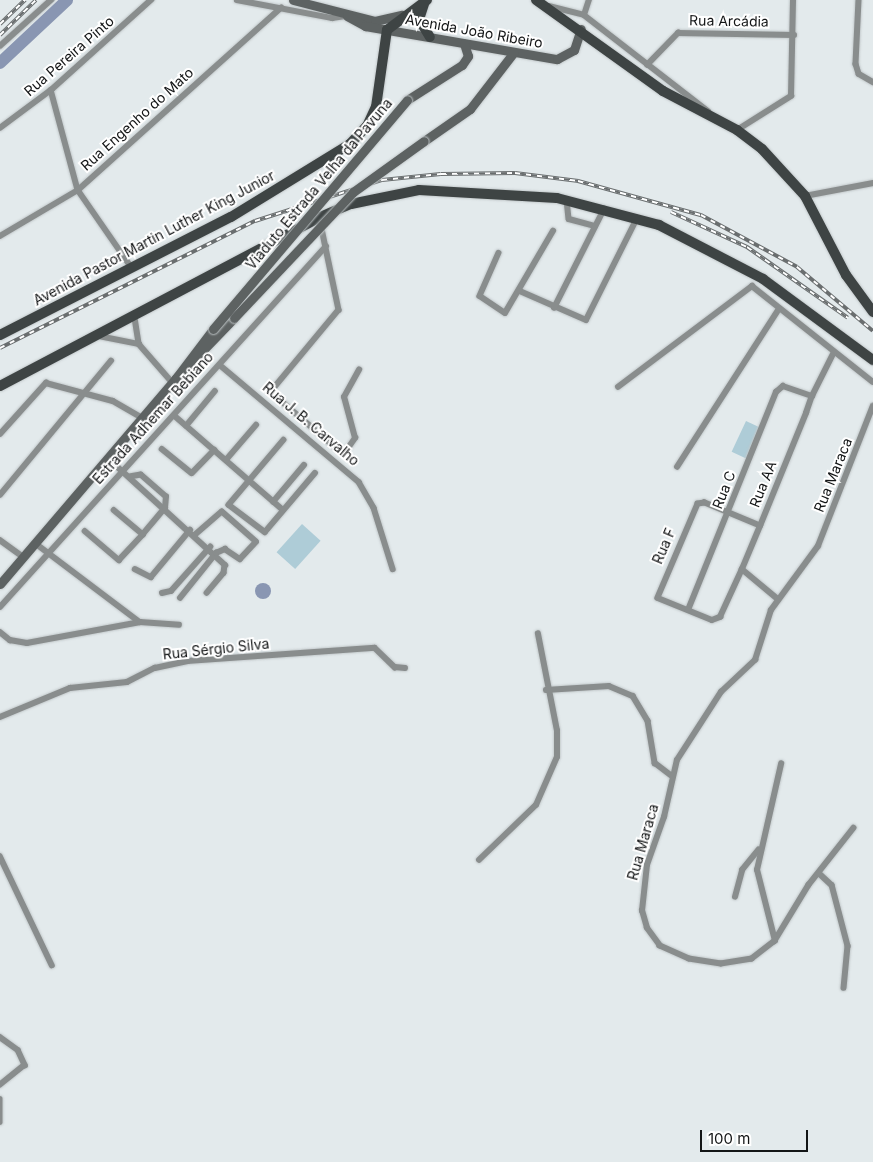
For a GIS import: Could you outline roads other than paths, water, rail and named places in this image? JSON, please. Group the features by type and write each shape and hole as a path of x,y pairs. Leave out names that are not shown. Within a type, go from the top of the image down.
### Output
{"main road":[{"name":"Avenida João Ribeiro","path":"293,0 387,30 514,52 564,58 574,50 581,29"},
{"path":"387,30 402,15 426,0"},
{"path":"426,0 419,19 430,37"},
{"path":"536,0 581,29 663,91 737,130 805,196 846,276 873,312"},
{"name":"Avenida João Ribeiro","path":"347,16 380,21 402,15"},
{"name":"Avenida Pastor Martin Luther King Junior","path":"0,335 132,268 275,191 357,137 376,107 387,30"},
{"name":"Viaduto Estrada Velha da Pavuna","path":"213,329 407,100 462,65 468,56 464,44"},
{"name":"Viaduto Estrada Velha da Pavuna","path":"234,318 353,192 470,109 514,52"},
{"path":"0,386 134,318 320,217 359,202 419,190 505,192 567,200 637,218 689,238 763,279 873,360"},
{"name":"Estrada Adhemar Bebiano","path":"174,380 234,318"},
{"name":"Estrada Adhemar Bebiano","path":"0,584 174,380 213,329"}],"street":[{"path":"0,46 51,0"},
{"name":"Rua Pereira Pinto","path":"0,128 51,90 151,0"},
{"name":"Avenida João Ribeiro","path":"237,0 332,18 347,16"},
{"path":"584,15 589,0"},
{"path":"737,130 790,96 794,35 793,0"},
{"path":"859,0 858,70 873,82"},
{"path":"548,6 584,15 719,120"},
{"name":"Rua Engenho do Mato","path":"0,236 78,190 281,8"},
{"name":"Rua Arcádia","path":"647,65 678,33 794,35"},
{"path":"51,90 78,190 132,268"},
{"path":"805,196 873,183"},
{"path":"567,200 569,219 595,226"},
{"path":"554,308 604,208"},
{"path":"320,217 339,310 272,388 273,396 335,448 346,451 355,438 344,397 359,370"},
{"path":"520,291 554,308 586,320 637,218"},
{"path":"499,253 481,300 505,313 520,291 552,231"},
{"name":"Estrada Adhemar Bebiano","path":"0,607 326,246"},
{"path":"618,387 747,286 756,288 778,310 833,354 873,382"},
{"path":"677,467 778,310"},
{"path":"134,318 139,344 174,380"},
{"path":"99,336 139,344"},
{"name":"Rua AA","path":"688,610 712,620 723,612 812,396 833,354"},
{"path":"0,495 112,361"},
{"name":"Rua J. B. Carvalho","path":"220,365 359,482 374,508 393,569"},
{"path":"0,434 43,384 84,393 124,405 142,418"},
{"name":"Rua C","path":"688,610 729,513 776,392 788,387 812,396"},
{"path":"186,426 214,391"},
{"name":"Rua Maraca","path":"854,828 820,874 775,941 752,959 721,964 672,954 654,939 642,911 642,890 671,775 714,702 755,660 778,599 818,546 873,406"},
{"path":"174,416 283,510"},
{"path":"226,460 256,425"},
{"path":"284,440 228,503 252,525 264,532 315,473"},
{"path":"162,449 192,473 214,450"},
{"path":"108,458 216,553 226,570 207,593"},
{"path":"273,502 304,465"},
{"path":"85,531 120,560 165,508 164,495 141,475 130,477"},
{"name":"Rua F","path":"688,610 665,602 657,593 694,508 705,503 729,513"},
{"path":"114,510 143,534"},
{"path":"180,598 216,553 226,549 240,559 256,542 222,512 196,535"},
{"path":"729,513 760,526"},
{"path":"135,569 150,577 190,530"},
{"path":"0,540 23,557"},
{"path":"36,543 140,622"},
{"path":"162,593 171,591 210,547"},
{"path":"742,569 778,599"},
{"path":"0,632 10,640 27,643 140,622 179,625"},
{"path":"479,860 530,812 552,772 558,744 546,690 538,634"},
{"name":"Rua Sérgio Silva","path":"0,717 70,688 126,682 155,668 187,661 375,648 396,667 405,668"},
{"path":"546,690 609,686 633,696 648,721 655,763 671,775"},
{"path":"775,941 758,886 758,850 781,764"},
{"path":"735,897 742,870 758,850"},
{"path":"0,856 52,965"},
{"path":"820,874 834,892 848,946 844,988"},
{"path":"0,1037 18,1050 25,1065 0,1085"},
{"path":"0,1099 0,1122"}],"waterway":[{"path":"0,63 67,0"}],"railway":[{"path":"0,24 25,0"},
{"path":"0,35 36,0"},
{"path":"0,348 255,221 382,180 441,174 515,173 578,181 701,215 797,267 873,331"},
{"path":"671,212 747,247 848,318"}]}
